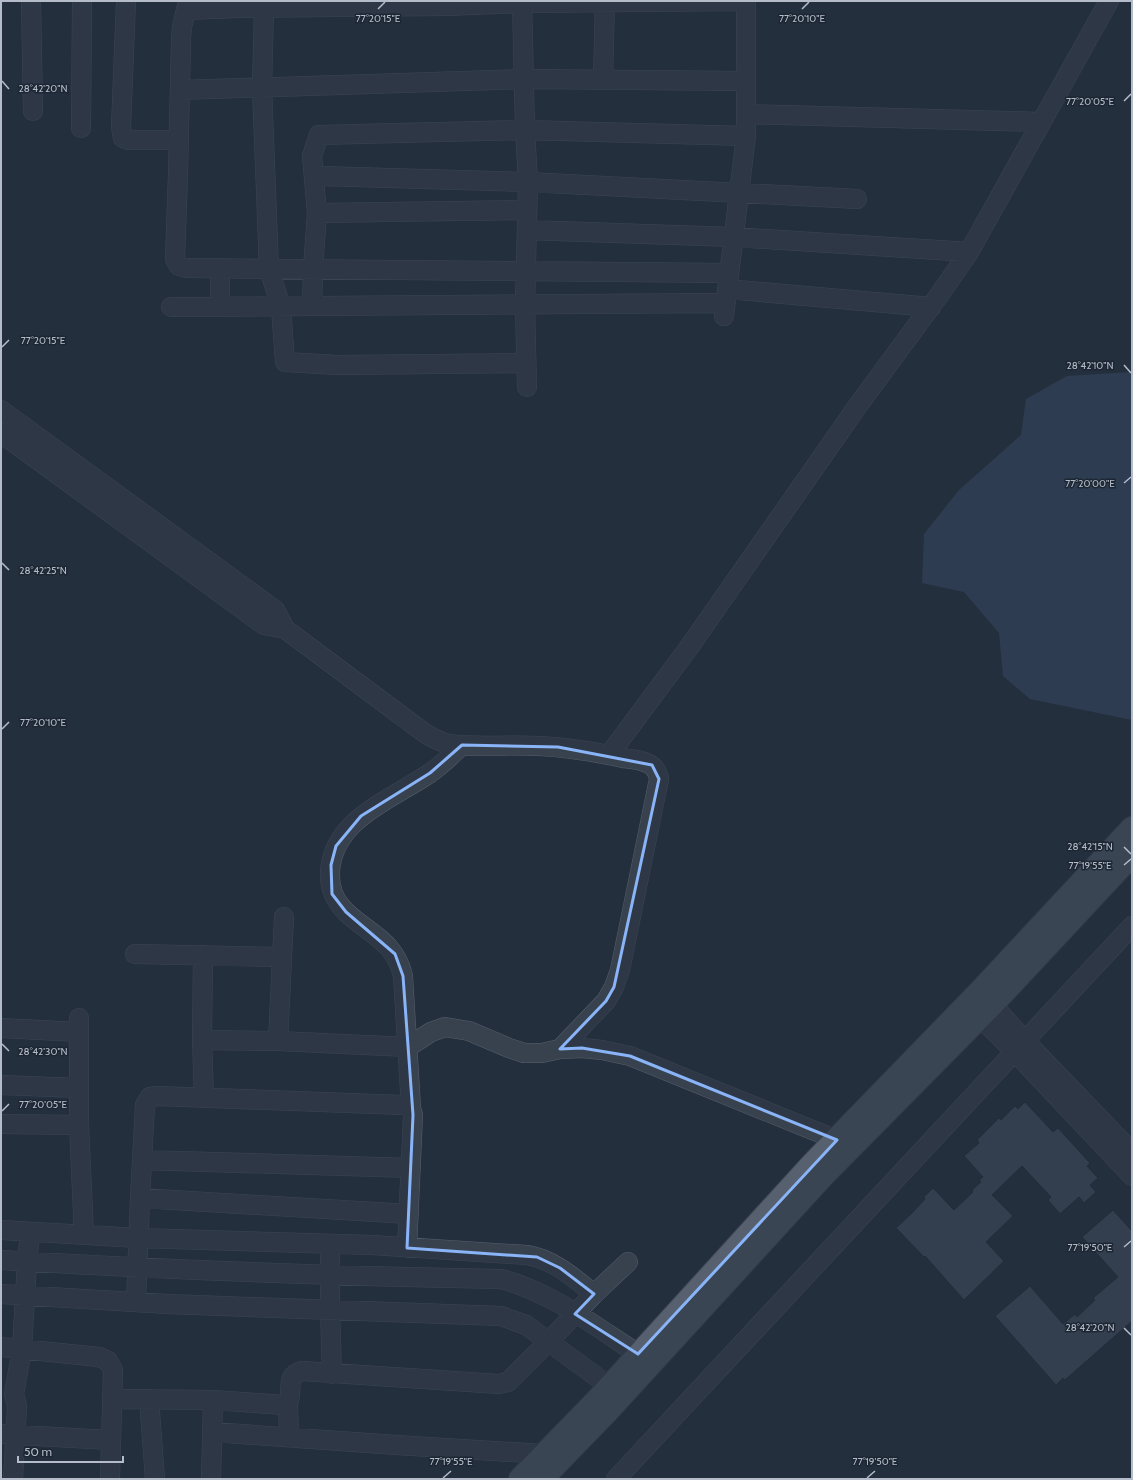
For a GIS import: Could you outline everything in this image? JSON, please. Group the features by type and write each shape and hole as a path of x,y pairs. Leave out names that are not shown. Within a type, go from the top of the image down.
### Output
{"main road":[{"path":"542,1479 615,1392 824,1175 980,1004 1132,828"},
{"path":"520,1479 544,1454 615,1392 638,1354 837,1140 980,1004 1132,855"}],"street":[{"path":"31,1 33,111"},
{"path":"81,128 82,1"},
{"path":"126,1 121,127 123,138 128,140 179,140"},
{"path":"726,295 746,136 746,1 309,4 275,6 238,4 187,6 180,39 179,140 175,259 179,266 186,268 269,269 526,270 726,295 931,307"},
{"path":"609,755 690,646 859,404 931,307 968,252 1109,1"},
{"path":"522,2 525,130 528,182 525,305 527,387"},
{"path":"603,80 605,2"},
{"path":"275,6 262,88 269,269 281,307 285,362 338,366 526,363"},
{"path":"180,90 524,79 746,81"},
{"path":"746,114 1041,122"},
{"path":"312,306 317,213 312,156 320,135 525,130 746,136"},
{"path":"320,176 528,182 857,199"},
{"path":"317,213 527,210"},
{"path":"527,230 733,237 968,252"},
{"path":"220,268 220,307"},
{"path":"171,307 525,305 726,295"},
{"path":"1,410 275,610 285,629 426,734 447,743 462,745 538,746 609,755 652,765 657,772 659,779 620,970 614,987 606,1001 560,1049"},
{"path":"1,433 264,625 285,629"},
{"path":"408,1248 413,1115 411,1108 403,976 400,963 395,954 385,943 346,912 332,894 330,882 331,865 336,846 361,816 430,773 462,745"},
{"path":"278,1041 284,917"},
{"path":"616,1479 1019,1045 1132,926"},
{"path":"135,954 282,957"},
{"path":"203,955 202,1040 204,1098"},
{"path":"980,1004 1019,1045 1132,1176"},
{"path":"1,1028 79,1025 79,1125 84,1235"},
{"path":"202,1040 278,1041 408,1047 431,1032 445,1027 469,1031 524,1053 582,1048 602,1050 630,1056 837,1140"},
{"path":"1019,1045 1132,1152"},
{"path":"1,1084 79,1088"},
{"path":"136,1302 145,1105 150,1097 157,1096 402,1105 411,1108"},
{"path":"1,1124 79,1125"},
{"path":"143,1160 411,1168"},
{"path":"140,1198 409,1214"},
{"path":"1,1230 138,1238 330,1244 537,1257 560,1268 594,1294"},
{"path":"13,1479 8,1434 17,1406 8,1391 22,1349 30,1232"},
{"path":"330,1244 332,1374"},
{"path":"1,1260 137,1268 501,1279 521,1284 542,1293 638,1354"},
{"path":"288,1438 288,1403 290,1398 292,1377 296,1373 302,1371 499,1384 508,1382 594,1294 628,1262"},
{"path":"1,1294 136,1302 501,1316 526,1325 615,1392"},
{"path":"1,1347 99,1357 108,1361 113,1370 110,1479"},
{"path":"113,1399 213,1400 284,1405 288,1403"},
{"path":"149,1399 155,1479"},
{"path":"211,1479 213,1400"},
{"path":"212,1432 544,1454"},
{"path":"8,1434 110,1440"}],"highlighted area":[{"path":"462,745 558,747 652,765 659,779 614,987 606,1001 560,1049 582,1048 630,1056 837,1140 638,1354 575,1314 594,1294 560,1268 537,1257 407,1248 413,1115 403,976 395,954 346,912 332,894 331,865 336,846 361,816 430,773"}],"water":[{"path":"1132,372 1132,720 1030,699 1003,676 999,633 964,592 922,583 924,534 959,490 1021,435 1026,399 1067,376"}],"building":[{"path":"1025,1102 1053,1132 1058,1128 1090,1163 1087,1166 1098,1178 1090,1185 1096,1192 1084,1203 1079,1197 1060,1214 1048,1200 1051,1197 1022,1166 992,1195 1013,1216 986,1242 1004,1261 964,1300 925,1256 924,1257 896,1228 913,1212 933,1188 954,1210 973,1192 972,1190 981,1182 979,1180 983,1177 964,1156 979,1143 977,1140 999,1118 1001,1120 1015,1106 1018,1109"},
{"path":"1113,1210 1132,1231 1132,1321 1065,1380 1063,1378 1056,1385 995,1316 1030,1286 1063,1324 1075,1314 1077,1317 1095,1300 1093,1298 1118,1277 1082,1237"}]}
